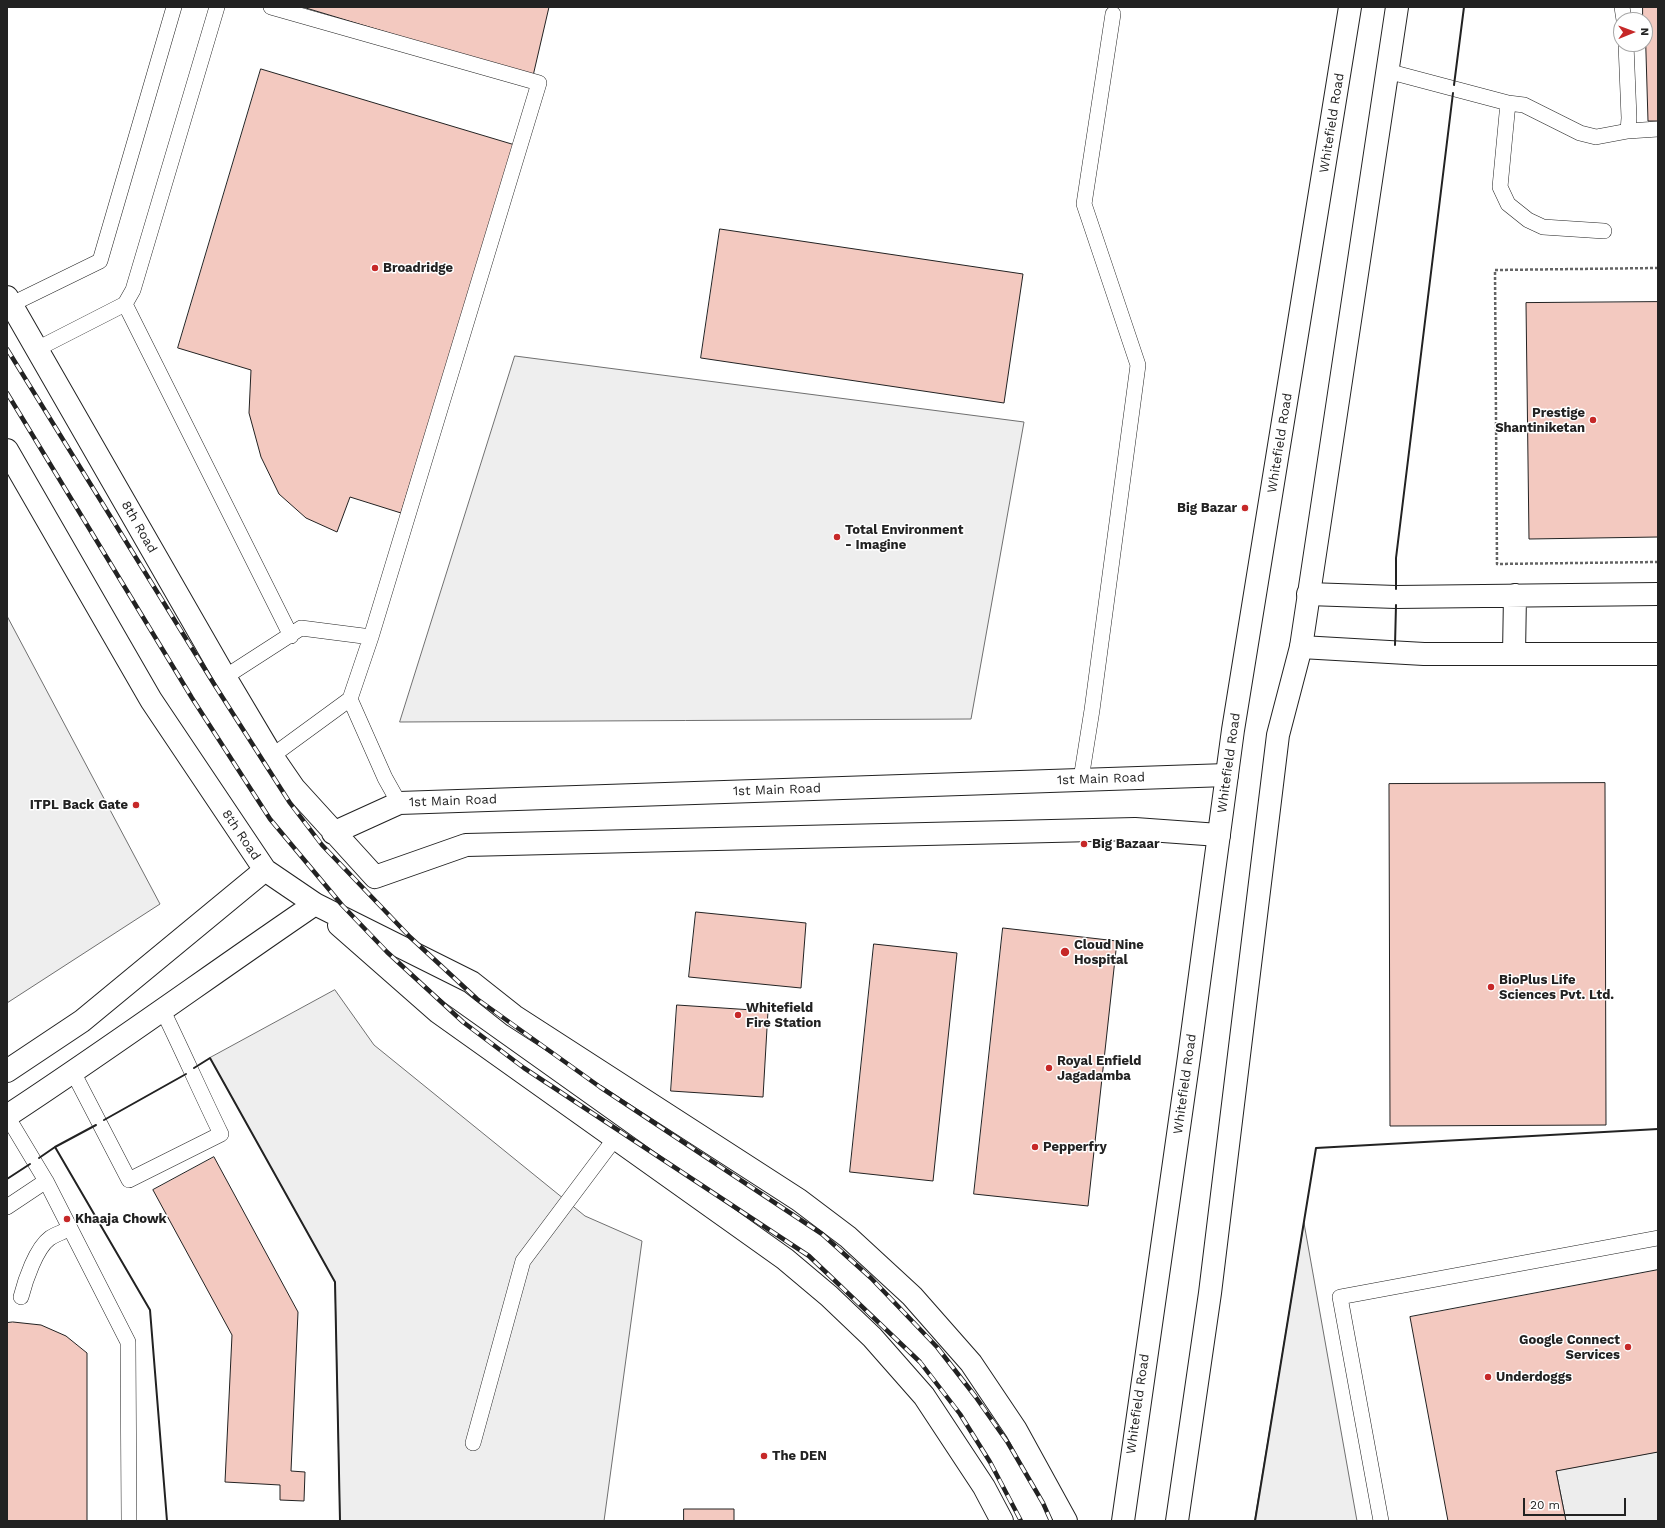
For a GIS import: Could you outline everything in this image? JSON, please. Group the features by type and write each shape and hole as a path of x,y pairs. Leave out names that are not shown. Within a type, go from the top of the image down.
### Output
{"main road":[{"name":"Whitefield Road","path":"1123,1521 1220,835 1227,775 1350,7"},
{"path":"1177,1521 1210,1294 1278,735 1300,647 1397,7"},
{"name":"8th Road","path":"10,300 225,677 272,756"},
{"name":"8th Road","path":"7,450 150,700 265,870"},
{"path":"1308,594 1396,597 1658,594"},
{"path":"1514,654 1515,595"},
{"path":"1300,647 1395,653 1658,654"},
{"path":"272,756 294,788 333,833 375,877 466,845 1135,829 1220,835"},
{"name":"1st Main Road","path":"333,833 399,803 1227,775"},
{"path":"7,1071 82,1021 200,926 265,870 315,904 438,1012 616,1137 785,1259 829,1296 872,1337 924,1396 984,1487 1002,1521"},
{"path":"7,1116 163,1011 224,965 315,904"},
{"path":"315,904 470,982 514,1016 798,1200 848,1237 912,1296 971,1363 1016,1430 1066,1521"}],"lane":[{"path":"10,300 100,261 174,7"},
{"path":"37,349 125,304 133,290 217,7"},
{"path":"271,7 539,83 350,699 272,756"},
{"path":"1081,780 1092,710 1138,365 1084,204 1113,14"},
{"path":"1626,52 1629,118 1628,131"},
{"path":"1387,71 1508,103 1524,105 1580,133 1596,137 1628,131 1658,129"},
{"path":"1508,103 1500,187 1508,204 1528,220 1543,227 1604,231"},
{"path":"125,304 291,636"},
{"path":"225,677 291,636 301,628 370,637"},
{"path":"350,699 385,778 399,803"},
{"path":"73,1072 129,1180 221,1134 190,1072 183,1051 163,1011"},
{"path":"7,1116 46,1181 128,1342 129,1521"},
{"path":"474,1443 523,1261 616,1137"},
{"path":"7,1207 46,1181"},
{"path":"21,1298 26,1280 42,1248 49,1239 70,1228"},
{"path":"1381,1521 1340,1297 1658,1238"}],"path":[{"path":"1658,268 1494,270 1497,564 1658,562"}],"shaded area":[{"path":"515,356 1024,422 971,719 400,722"},
{"path":"7,616 160,904 7,1003"},
{"path":"335,990 374,1045 585,1216 642,1241 604,1521 340,1521 335,1282 210,1058"},
{"path":"1304,1223 1357,1521 1255,1521"},
{"path":"1658,1452 1658,1521 1566,1521 1556,1471"}],"building":[{"path":"303,7 549,7 533,76"},
{"path":"1643,7 1658,7 1658,121 1648,121 1646,52 1653,52 1653,12 1643,12"},
{"path":"261,69 515,145 401,513 350,497 337,532 306,518 279,494 261,457 249,413 251,370 178,348"},
{"path":"720,229 1023,274 1004,403 701,358"},
{"name":"Prestige Shantiniketan","path":"1658,302 1658,537 1529,539 1526,303"},
{"path":"1605,783 1606,1125 1390,1126 1389,784"},
{"path":"696,912 806,923 801,988 689,977"},
{"path":"1003,928 1117,941 1088,1206 974,1194"},
{"path":"874,944 957,953 933,1181 850,1172"},
{"path":"677,1005 768,1011 763,1097 671,1091"},
{"path":"214,1157 298,1312 291,1471 305,1472 304,1501 280,1500 280,1485 225,1482 232,1335 153,1190"},
{"path":"1658,1270 1658,1452 1556,1471 1566,1521 1448,1521 1410,1317"},
{"path":"13,1322 41,1325 66,1336 87,1353 87,1521 7,1521 7,1323"},
{"path":"684,1509 734,1509 734,1521 684,1521"}],"railway":[{"path":"7,349 214,684 290,803 322,845 410,937 477,999 600,1087 822,1234 871,1278 937,1347 975,1396 1008,1443 1043,1503 1051,1521"},
{"path":"7,393 192,698 270,819 342,905 387,952 463,1022 524,1068 809,1256 920,1362 960,1414 990,1462 1021,1521"}],"wall":[{"path":"1454,85 1464,7"},
{"path":"1396,589 1396,558 1453,93"},
{"path":"1395,645 1396,605"},
{"path":"194,1068 210,1058 335,1282 340,1521"},
{"path":"104,1120 186,1074"},
{"path":"96,1125 55,1147 150,1310 167,1521"},
{"path":"1255,1521 1316,1148 1658,1129"},
{"path":"39,1158 55,1147"},
{"path":"7,1179 30,1164"}],"place":[{"name":"Broadridge","path":"375,268"},
{"name":"Prestige Shantiniketan","path":"1593,420"},
{"name":"Big Bazar","path":"1245,508"},
{"name":"Total Environment - Imagine","path":"837,537"},
{"name":"ITPL Back Gate","path":"136,805"},
{"name":"Big Bazaar","path":"1084,844"},
{"name":"Cloud Nine Hospital","path":"1065,952"},
{"name":"BioPlus Life Sciences Pvt. Ltd.","path":"1491,987"},
{"name":"Whitefield Fire Station","path":"738,1015"},
{"name":"Royal Enfield Jagadamba","path":"1049,1068"},
{"name":"Pepperfry","path":"1035,1147"},
{"name":"Khaaja Chowk","path":"67,1219"},
{"name":"Google Connect Services","path":"1628,1347"},
{"name":"Underdoggs","path":"1488,1377"},
{"name":"The DEN","path":"764,1456"}]}
